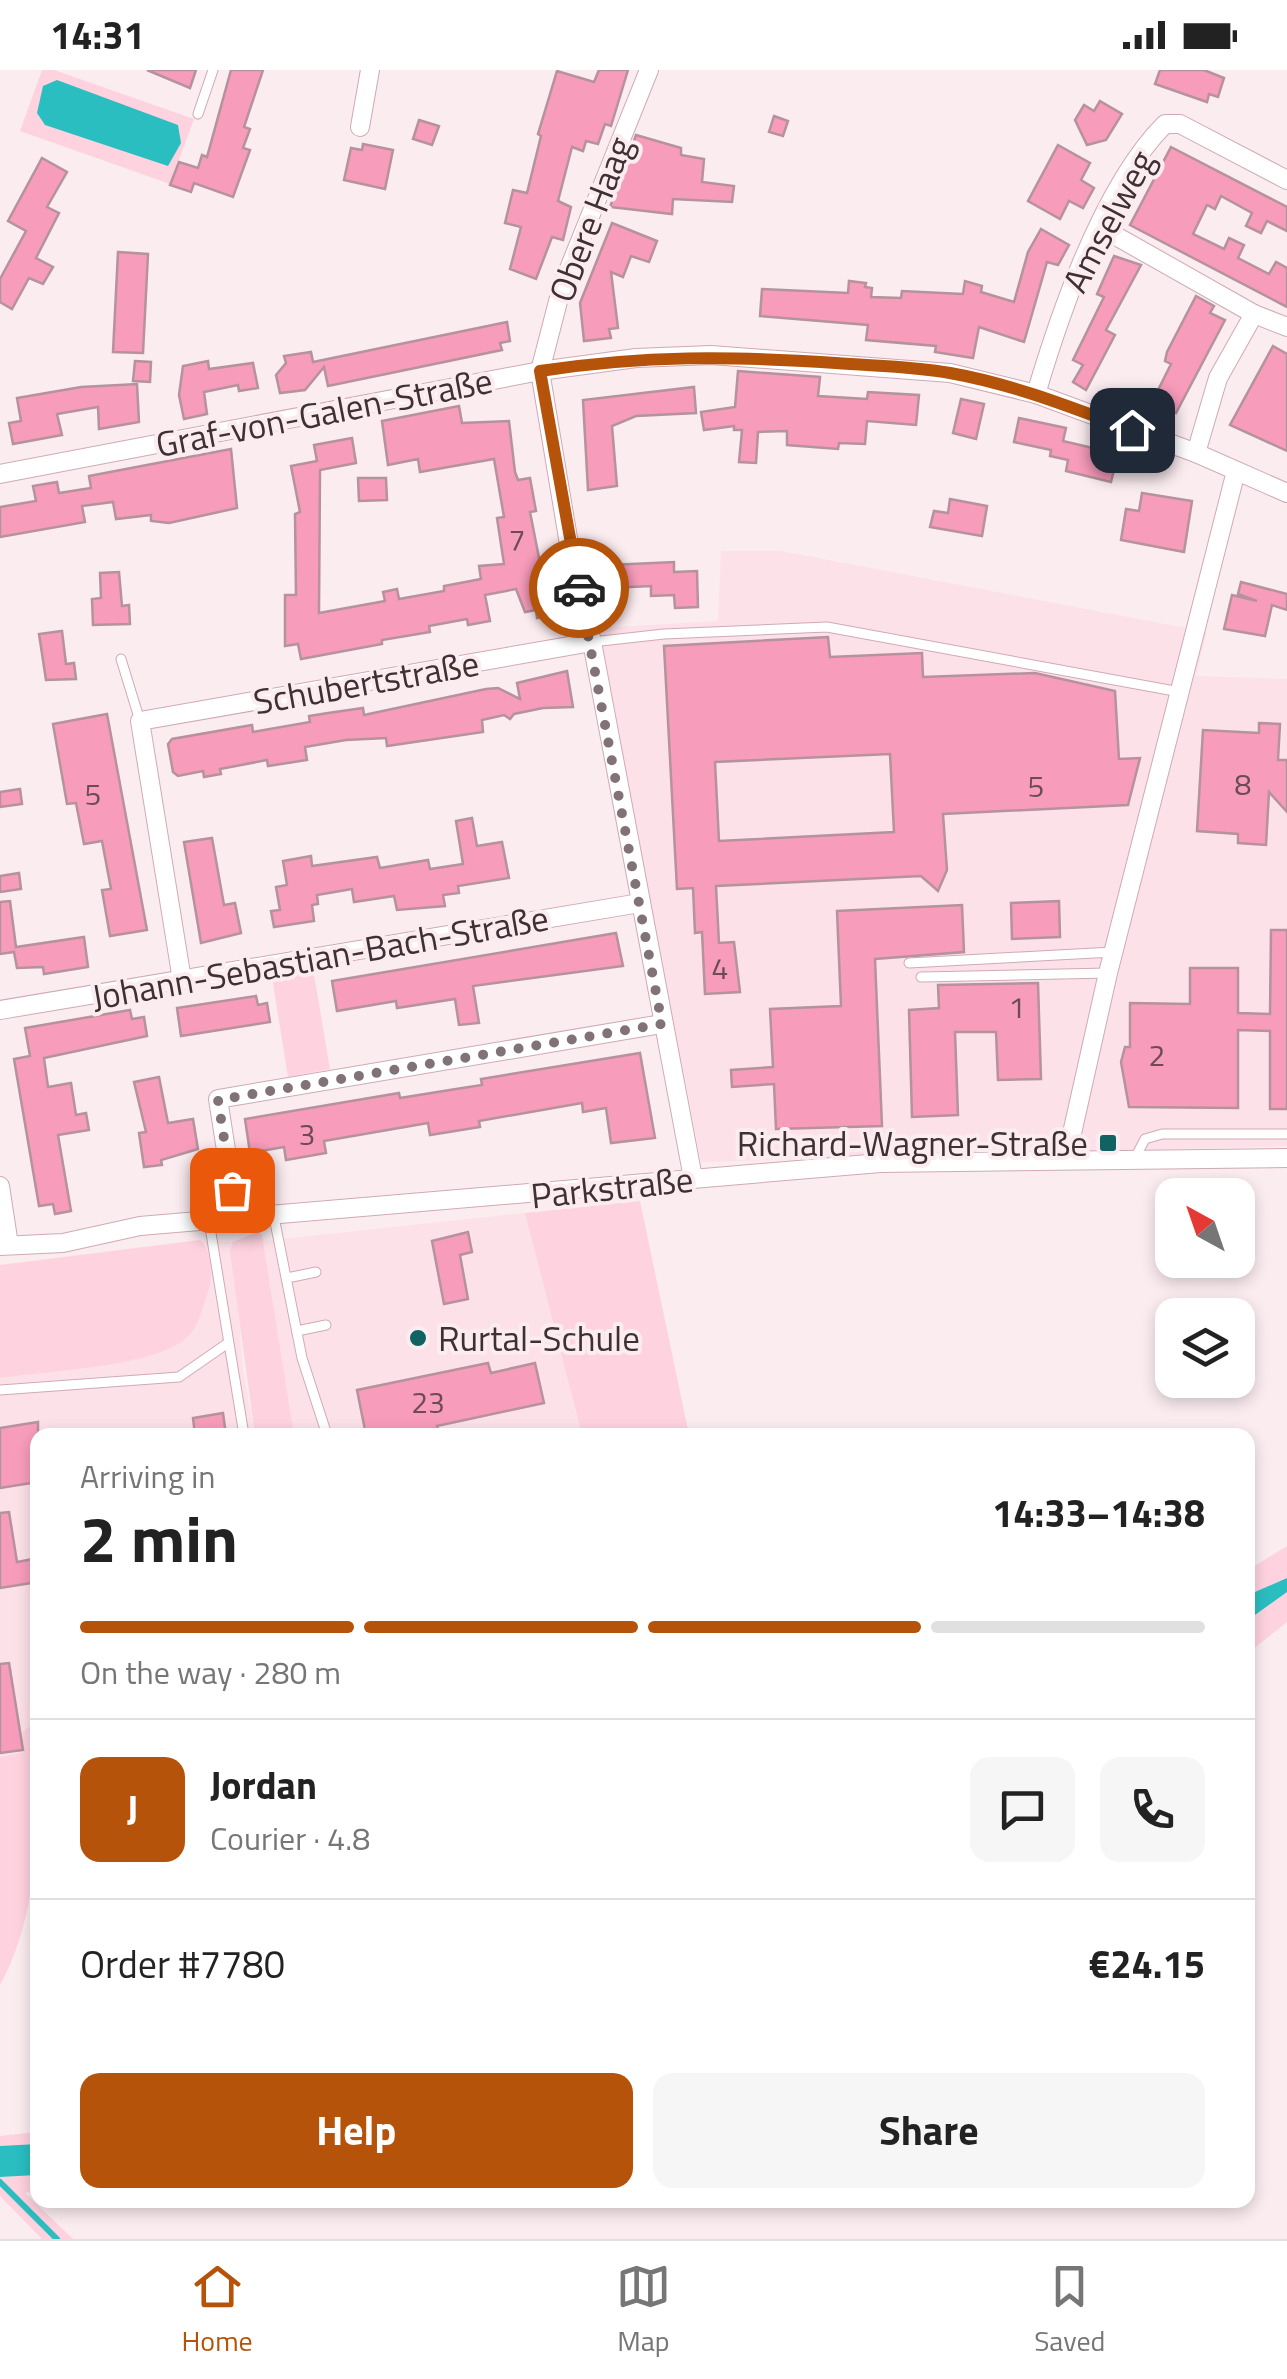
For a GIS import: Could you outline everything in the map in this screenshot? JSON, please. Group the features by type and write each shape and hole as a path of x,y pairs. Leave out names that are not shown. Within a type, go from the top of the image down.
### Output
{"street":[{"path":"360,127 370,70"},
{"name":"Obere Haag","path":"540,371 562,286 648,70"},
{"name":"Amselweg","path":"1036,394 1061,309 1100,227 1165,124 1180,124 1287,180"},
{"path":"1100,227 1254,314 1287,327"},
{"path":"1196,453 1218,378 1254,314"},
{"name":"Graf-von-Galen-Straße","path":"0,474 540,371 636,358 711,355 950,372 1036,394 1196,453 1287,492"},
{"path":"540,371 570,550 592,642 693,1178"},
{"path":"1066,1160 1114,952 1137,830 1180,692 1236,471"},
{"name":"Schubertstraße","path":"140,721 592,642"},
{"path":"140,721 182,980"},
{"name":"Johann-Sebastian-Bach-Straße","path":"0,1010 640,902"},
{"path":"236,1220 218,1100 662,1024"},
{"name":"Parkstraße","path":"5,1245 62,1243 140,1226 880,1163 1287,1158"},
{"path":"0,1186 5,1245"}],"lane":[{"path":"198,114 213,70"},
{"path":"592,642 664,634 827,627 1180,692"},
{"path":"121,659 140,721"},
{"path":"909,963 1114,952"},
{"path":"921,977 1108,973"},
{"path":"1134,1160 1145,1139 1162,1134 1287,1134"},
{"path":"274,1217 297,1331 325,1428"},
{"path":"209,1221 243,1428"},
{"path":"286,1278 316,1272"},
{"path":"297,1331 326,1325"},
{"path":"0,1390 179,1377 228,1342"}],"shaded area":[{"path":"42,70 54,70 194,119 170,184 20,131"},
{"path":"721,551 781,551 1207,632 1196,676 1287,679 1287,1146 701,1162 596,628 718,621"},
{"path":"313,969 330,1069 288,1077 272,977"},
{"path":"640,1201 688,1428 580,1428 525,1213"},
{"name":"Rurtal-Schule","path":"525,1213 580,1428 293,1428 263,1241"},
{"path":"257,1232 262,1235 293,1428 254,1428 230,1251 233,1242"},
{"path":"200,1240 209,1258 210,1286 197,1324 184,1340 168,1349 123,1362 0,1378 0,1265"},
{"path":"192,1242 233,1242 243,1370 254,1428 30,1428 30,1726 22,1732 25,1752 0,1757 0,1269"},
{"path":"1287,1546 1287,1578 1255,1592 1255,1566"},
{"path":"1287,1592 1287,1622 1255,1647 1255,1615"},
{"path":"30,1726 30,1895 14,1955 0,1985 0,1757 24,1752 22,1732"},
{"path":"30,2133 30,2144 0,2146 0,2136"},
{"path":"30,2175 30,2192 25,2193 30,2198 30,2208 41,2208 73,2239 42,2239 0,2196 0,2177"}],"water":[{"path":"57,80 178,125 181,143 168,166 45,125 37,113 43,86"},
{"path":"1287,1578 1287,1592 1255,1615 1255,1592"},
{"path":"30,2144 30,2175 0,2177 0,2146"}],"building":[{"path":"147,70 196,70 190,88"},
{"path":"231,70 263,70 244,127 250,129 243,148 250,150 233,197 194,183 191,192 170,185 179,162 198,168 202,155 207,157"},
{"path":"599,70 628,70 611,126 605,124 598,144 586,141 583,151 572,147 558,201 571,207 563,240 552,237 536,279 510,269 521,227 505,223 513,190 527,193 541,136 538,134 557,71 594,82"},
{"path":"1160,70 1204,70 1224,78 1218,97 1209,94 1207,102 1155,84"},
{"path":"1100,101 1122,114 1106,140 1087,145 1075,120 1084,105 1094,111"},
{"path":"774,116 788,121 783,136 769,132"},
{"path":"419,120 439,126 432,145 413,139"},
{"path":"636,135 681,148 681,155 704,159 702,182 734,186 732,202 673,199 672,214 610,207"},
{"path":"363,144 393,150 385,189 344,180 351,148 362,150"},
{"path":"1058,145 1090,163 1081,180 1094,188 1083,208 1069,201 1060,219 1028,201"},
{"path":"1171,147 1287,207 1287,231 1267,221 1261,233 1246,226 1252,213 1221,196 1215,209 1207,205 1193,234 1224,249 1229,238 1244,245 1238,258 1269,274 1276,262 1287,268 1287,307 1130,225"},
{"path":"42,158 67,172 47,207 59,213 36,258 53,267 43,284 29,278 12,309 0,302 0,279 26,231 8,221"},
{"path":"612,223 657,241 649,262 631,256 623,277 611,272 618,328 609,329 611,338 584,341 580,303"},
{"path":"1041,229 1069,245 1058,265 1047,262 1024,342 979,327 973,358 935,352 936,346 866,340 868,325 760,316 762,289 848,293 849,281 866,283 865,287 872,288 871,297 901,298 902,291 963,294 965,281 982,286 981,292 1014,302 1028,252"},
{"path":"118,252 148,254 143,353 113,352"},
{"path":"1114,256 1141,265 1106,330 1115,335 1086,390 1073,382 1083,365 1073,360 1104,297 1097,294"},
{"path":"1196,296 1214,306 1210,313 1225,320 1176,413 1166,407 1160,420 1146,414 1171,364 1165,361 1167,352"},
{"path":"507,322 510,341 500,343 502,350 328,386 324,367 305,390 280,393 276,375 286,363 284,356 311,352 313,362"},
{"path":"1273,346 1287,354 1287,451 1230,425"},
{"path":"135,361 151,362 150,382 133,381"},
{"path":"208,361 209,369 253,363 258,388 239,391 238,385 204,392 207,414 184,419 179,395 183,366"},
{"path":"738,371 820,377 818,396 867,399 868,392 919,395 916,425 867,421 865,444 839,443 838,449 787,445 787,431 758,432 756,463 739,462 742,430 734,430 734,426 704,430 701,412 735,407"},
{"path":"137,384 139,422 99,429 98,407 57,414 62,435 13,444 9,423 21,421 17,398 81,387"},
{"path":"694,387 696,413 636,416 612,426 617,486 588,490 583,400"},
{"path":"961,399 984,404 976,439 953,433"},
{"path":"459,406 462,423 509,421 515,472 518,480 530,478 536,511 530,512 541,568 548,567 557,614 537,618 536,610 525,612 516,589 485,595 490,621 468,625 467,619 429,626 430,632 301,659 298,644 285,646 285,595 296,595 295,514 300,512 291,466 317,461 314,445 352,438 356,463 320,470 319,613 385,601 383,592 397,589 399,599 444,591 444,586 481,579 479,566 504,564 497,518 504,517 494,459 420,472 418,459 388,465 382,421"},
{"path":"1019,418 1066,428 1063,441 1118,454 1111,482 1066,471 1068,460 1050,456 1051,450 1014,442"},
{"path":"231,449 237,508 169,523 151,521 151,515 116,519 113,502 82,506 85,522 0,537 0,507 36,501 33,486 57,482 59,493 91,488 89,476"},
{"path":"358,478 386,478 387,500 359,501"},
{"path":"1142,493 1192,501 1184,552 1121,540 1126,509 1139,511"},
{"path":"950,499 987,506 982,536 930,527 934,511 948,513"},
{"path":"674,562 674,572 697,571 698,607 675,608 674,595 651,596 651,586 611,588 610,565"},
{"path":"119,572 122,606 129,605 130,624 93,625 92,599 101,598 100,573"},
{"path":"1241,582 1287,594 1287,610 1272,605 1265,636 1224,629 1232,595 1257,601 1238,594"},
{"path":"62,631 66,664 74,663 76,679 46,680 39,634"},
{"path":"828,637 830,657 922,653 923,677 1035,673 1115,691 1119,759 1140,758 1128,805 943,814 947,870 938,891 921,876 716,886 719,943 734,942 740,992 705,994 702,932 695,933 693,888 677,889 664,646","holes":["890,754 894,832 719,841 715,762"]},
{"path":"567,671 573,707 543,708 514,714 510,719 504,715 482,720 483,732 387,746 386,738 346,740 305,747 307,760 268,766 267,760 220,769 221,774 204,777 203,771 178,776 173,772 168,744 172,739 252,725 253,732 310,722 309,716 363,708 364,715 486,689 498,688 520,699 517,683"},
{"path":"107,714 147,930 110,936 102,890 111,889 102,841 84,844 76,803 67,804 53,724"},
{"path":"1259,723 1280,724 1278,760 1287,760 1287,812 1269,792 1266,845 1238,843 1238,834 1197,831 1203,730 1259,733"},
{"path":"20,789 22,804 0,807 0,792"},
{"path":"472,818 477,846 502,842 509,878 458,886 459,893 443,895 445,906 397,910 394,896 354,902 352,889 317,895 318,904 312,905 314,921 274,927 271,911 280,910 276,887 287,885 283,861 311,856 312,866 377,857 380,868 428,860 430,869 463,864 456,821"},
{"path":"212,838 224,905 235,903 241,933 201,943 184,842"},
{"path":"19,873 21,889 0,892 0,876"},
{"path":"10,901 16,947 84,937 88,967 44,974 43,967 17,968 14,952 0,954 0,902"},
{"path":"1059,901 1060,937 1012,939 1011,903"},
{"path":"962,905 964,952 875,959 882,1126 776,1129 774,1084 732,1087 731,1070 773,1067 770,1009 841,1006 837,911"},
{"path":"1271,930 1287,930 1287,1109 1270,1109 1270,1031 1238,1030 1238,1108 1129,1107 1121,1062 1125,1047 1130,1047 1130,1003 1190,1004 1190,968 1238,968 1238,1013 1270,1014"},
{"path":"616,933 623,966 473,986 479,1023 459,1025 455,999 397,1008 396,1001 337,1011 332,981"},
{"path":"1038,983 1041,1079 998,1080 996,1032 955,1032 958,1115 912,1117 909,1010 939,1008 938,985"},
{"path":"256,996 258,1005 267,1003 270,1022 181,1036 177,1008"},
{"path":"130,1010 132,1019 144,1017 147,1036 44,1058 48,1087 71,1083 76,1115 86,1113 89,1130 58,1135 71,1211 55,1214 53,1204 39,1206 14,1059 30,1056 25,1028"},
{"path":"640,1053 655,1138 611,1143 606,1108 583,1112 582,1103 479,1121 480,1127 430,1135 428,1123 324,1141 326,1153 286,1160 284,1147 250,1153 245,1119 399,1093 400,1098 482,1085 481,1079"},
{"path":"159,1077 168,1123 193,1119 198,1149 161,1160 162,1165 144,1167 139,1133 146,1132 134,1082"},
{"path":"468,1232 472,1252 460,1255 468,1299 444,1304 432,1241"},
{"path":"488,1363 491,1373 535,1363 544,1403 437,1428 365,1428 357,1390"},
{"path":"223,1413 225,1428 194,1428 193,1418"},
{"path":"38,1422 38,1428 30,1428 30,1483 0,1488 0,1428"},
{"path":"9,1512 17,1562 30,1560 30,1583 0,1588 0,1513"},
{"path":"9,1663 23,1750 0,1753 0,1664"}],"waterway":[{"path":"0,2182 57,2239"}],"way so far":[{"path":"232,1190 218,1100 662,1024 579,588"}],"place":[{"name":"Richard-Wagner-Straße","path":"1108,1143"},
{"name":"Rurtal-Schule","path":"418,1338"}],"route":[{"path":"579,588 540,371 636,358 711,355 950,372 1036,394 1132,430"}]}
